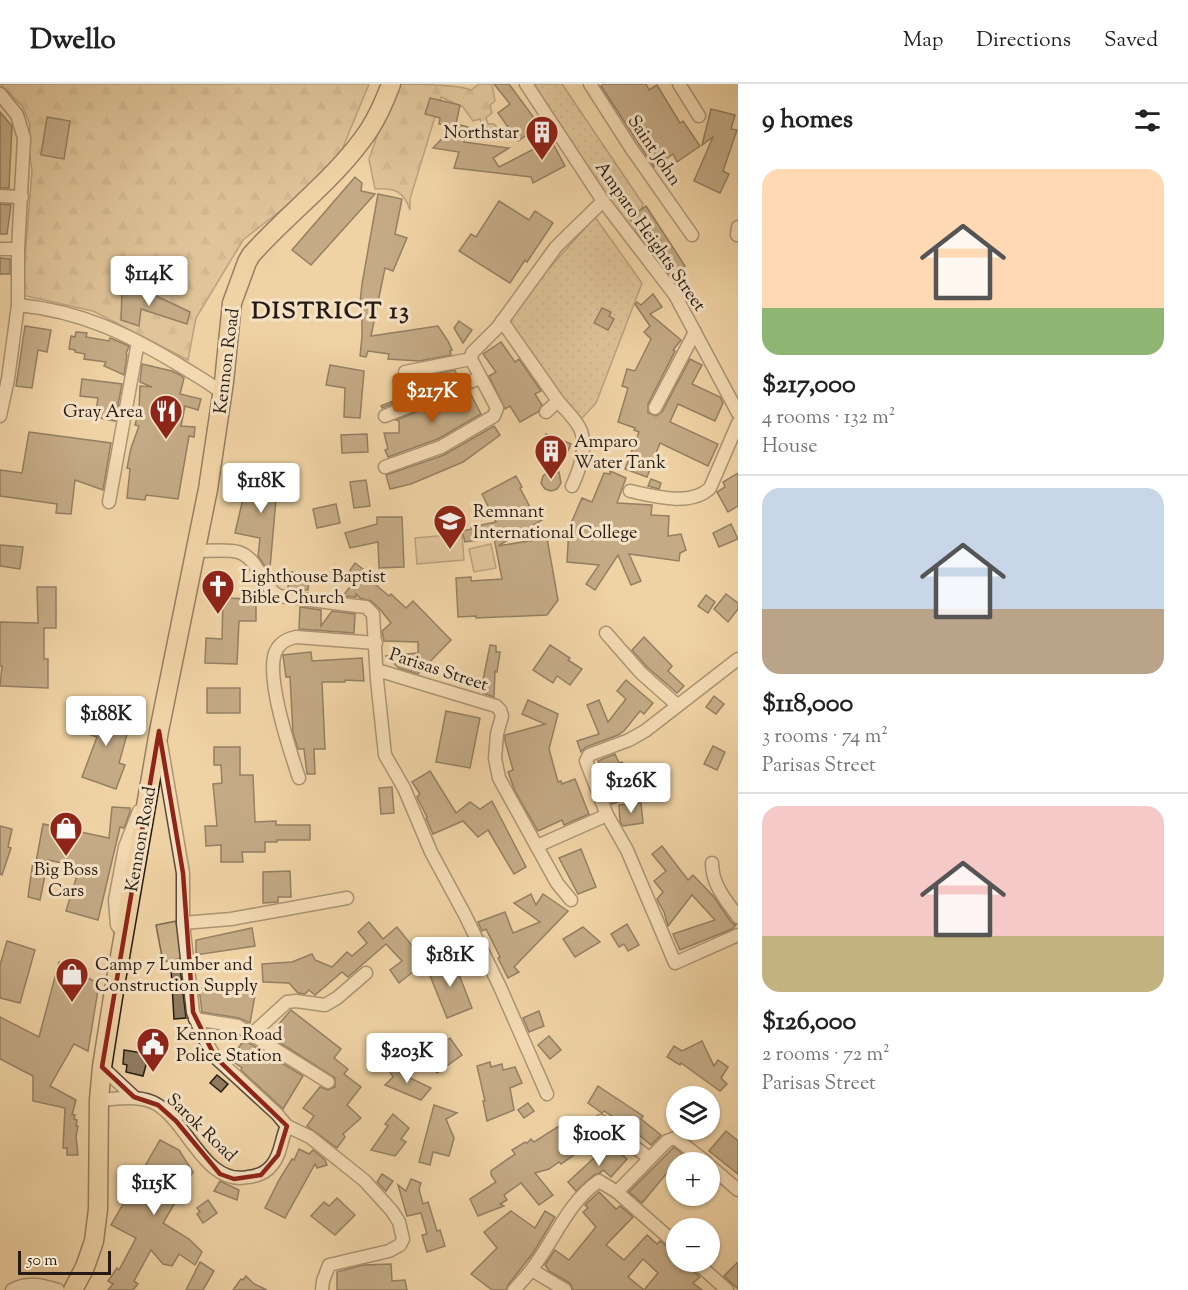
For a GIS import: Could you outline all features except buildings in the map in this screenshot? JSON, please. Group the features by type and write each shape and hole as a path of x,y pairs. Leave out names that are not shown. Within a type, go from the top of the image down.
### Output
{"highway":[{"name":"Kennon Road","path":"73,1290 85,1268 96,1229 102,1067 159,730 208,489 219,386 232,303 247,262 357,146 369,129 391,84"}],"street":[{"name":"Amparo Heights Street","path":"526,84 603,201 675,296 738,413"},
{"name":"Saint John","path":"590,84 631,148 692,235"},
{"path":"679,84 699,116"},
{"path":"0,94 22,124 24,138 18,249 18,305 4,378 0,416"},
{"path":"0,196 22,197"},
{"path":"385,467 441,447 494,416 497,408 471,359 474,350 494,332 556,247 603,201"},
{"path":"0,249 18,249"},
{"path":"18,305 47,307 79,315 138,342 219,386"},
{"path":"502,321 581,430 581,460 572,486"},
{"path":"655,408 695,332"},
{"path":"109,502 138,342"},
{"path":"405,372 471,359"},
{"path":"385,416 480,378"},
{"path":"546,412 558,401"},
{"path":"630,491 684,498 700,496 710,488 738,423"},
{"name":"Parisas Street","path":"196,551 237,551 245,555 271,591 279,596 366,608 372,612 375,619 377,670 496,706 502,716 497,734 495,758 497,769 507,796 537,846"},
{"path":"606,633 641,673 677,705"},
{"path":"299,778 276,689 273,662 277,649 287,639 296,638 376,643"},
{"path":"738,659 645,731 587,757 586,762 607,815 627,850 675,963 738,935"},
{"path":"377,670 385,755 404,788 431,852 500,987 547,1094"},
{"path":"159,730 183,873 183,923 195,1019 202,1035 215,1057 287,1126 310,1137 365,1181 399,1222 403,1239 400,1245 389,1251 329,1265 322,1290"},
{"path":"572,900 557,883 537,846 607,815"},
{"path":"712,862 716,886 738,917"},
{"path":"183,923 231,919 347,898"},
{"path":"251,1035 287,1002 325,1005 337,998 366,973"},
{"path":"195,1019 238,1026 328,1082"},
{"name":"Sarok Road","path":"102,1067 134,1097"},
{"name":"Sarok Road","path":"99,1100 134,1097 158,1105 176,1121 220,1174 234,1179 261,1174 272,1166 287,1126"},
{"path":"601,1121 649,1158"},
{"path":"617,1192 667,1141 675,1138 693,1152"},
{"path":"720,1175 738,1190"},
{"path":"514,1290 532,1270 574,1203 586,1190 599,1181 617,1192 666,1235"},
{"path":"532,1270 565,1290"},
{"path":"707,1272 727,1290"},
{"path":"12,1290 33,1283 58,1290"}],"highlighted area":[{"path":"159,731 183,873 193,1012 215,1057 287,1126 278,1155 261,1175 234,1179 220,1174 176,1121 158,1105 134,1097 102,1067"}],"green space":[{"path":"0,84 369,84 341,152 312,186 243,240 196,318 188,360 93,311 22,295 32,171 29,150 30,124 22,106"},
{"path":"395,84 445,85 471,90 479,84 492,84 495,101 490,105 492,113 486,118 488,124 494,124 500,131 495,139 485,135 480,119 473,121 463,107 441,97 410,199 410,210 405,199 398,192 375,189 369,159"},
{"path":"526,84 562,84 643,204 635,242"},
{"path":"595,217 642,283 596,403 579,421 504,319"},
{"path":"462,534 464,560 417,564 415,538"},
{"path":"491,544 496,568 474,572 469,549"},
{"path":"177,921 184,958 163,962 156,925"}],"place":[{"name":"Northstar","path":"542,161"},
{"name":"Gray Area","path":"166,440"},
{"name":"Amparo Water Tank","path":"551,480"},
{"name":"Remnant International College","path":"450,550"},
{"name":"Lighthouse Baptist Bible Church","path":"218,615"},
{"name":"Big Boss Cars","path":"66,857"},
{"name":"Camp 7 Lumber and Construction Supply","path":"72,1003"},
{"name":"Kennon Road Police Station","path":"153,1073"}],"district":[{"name":"DISTRICT 13","path":"331,310"}]}
